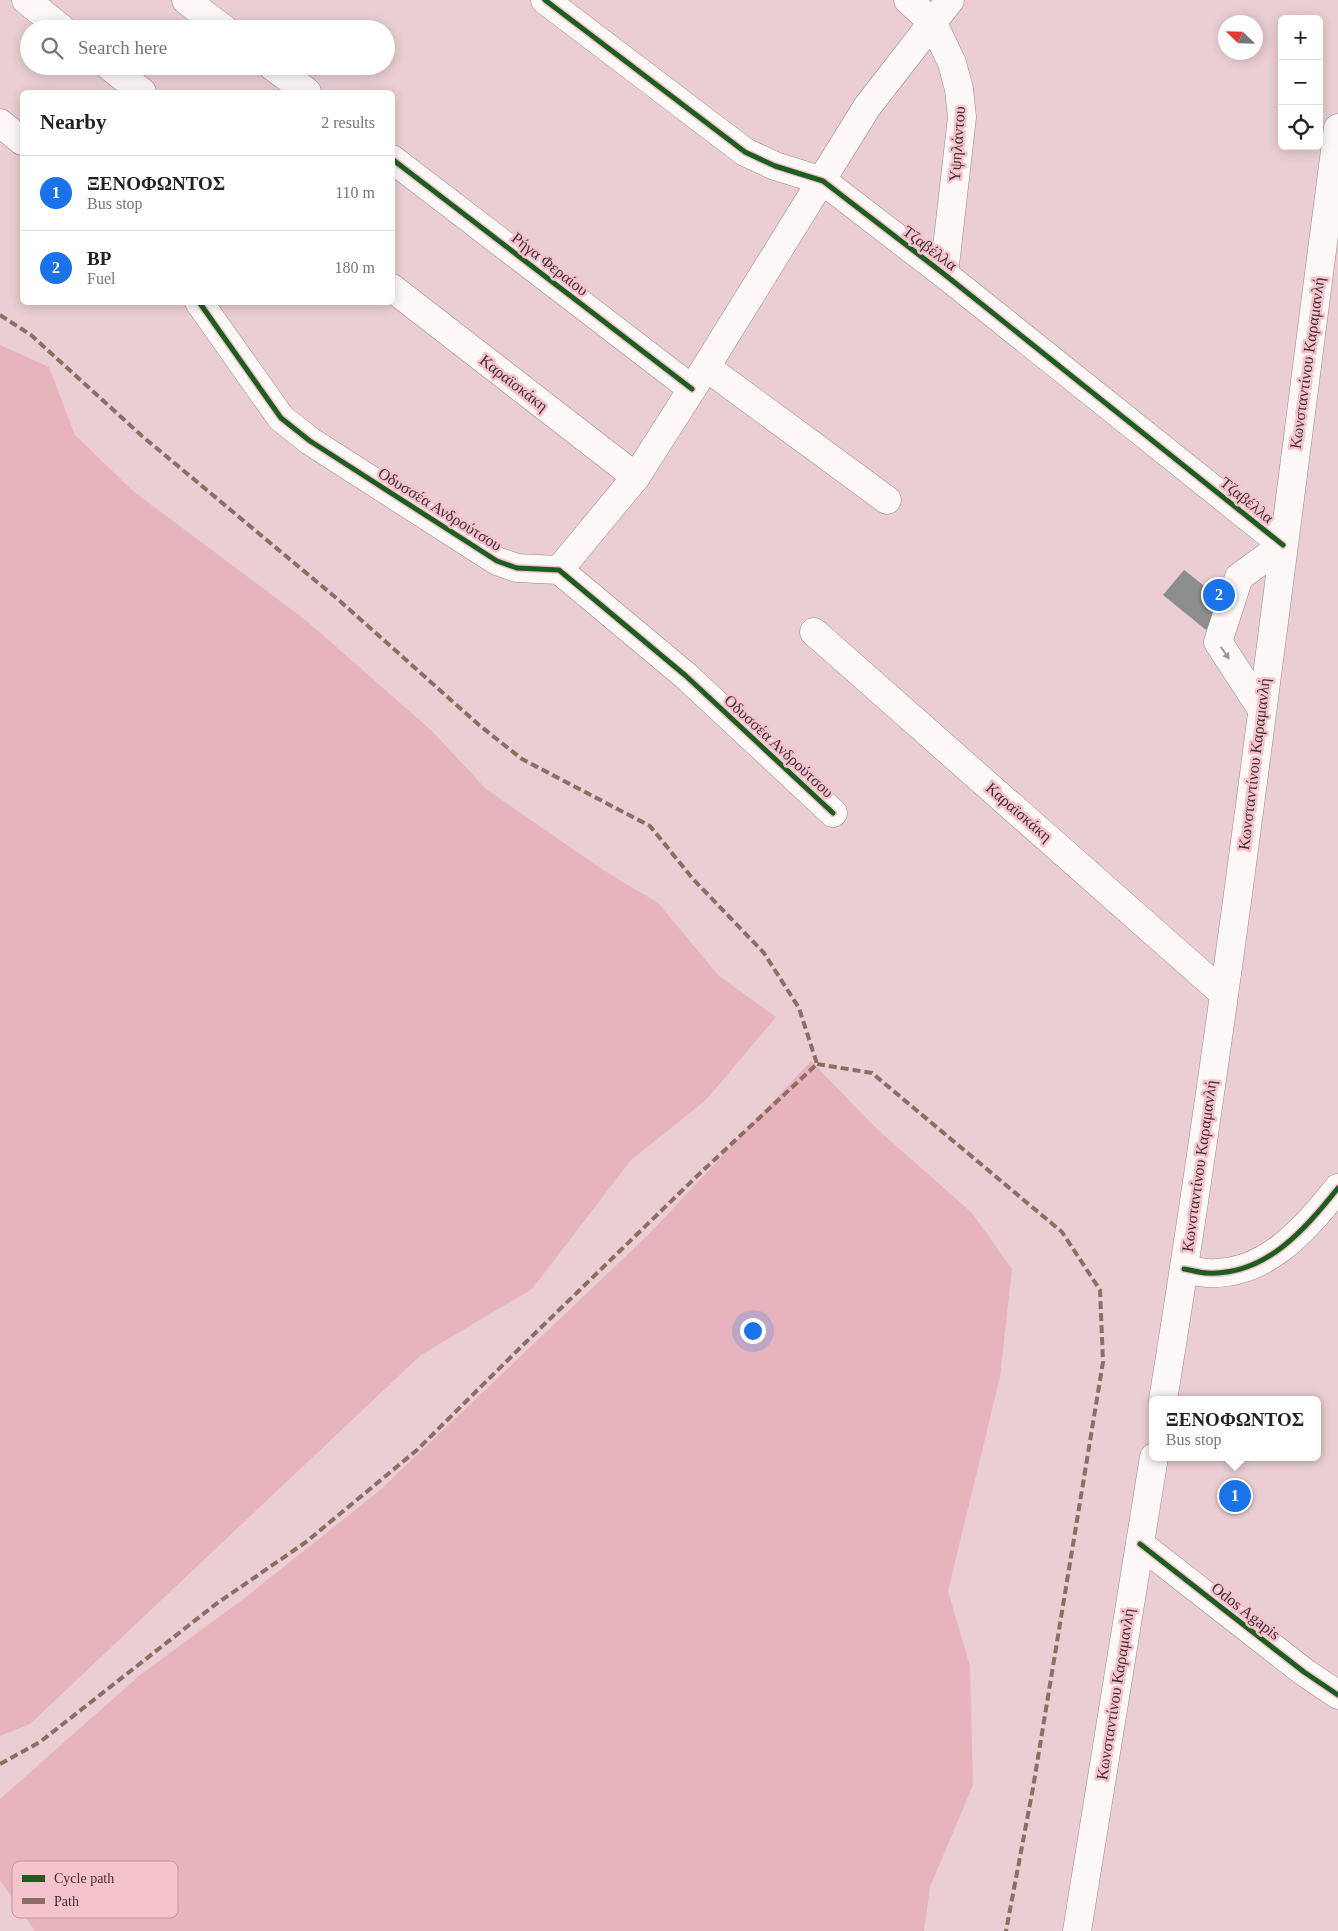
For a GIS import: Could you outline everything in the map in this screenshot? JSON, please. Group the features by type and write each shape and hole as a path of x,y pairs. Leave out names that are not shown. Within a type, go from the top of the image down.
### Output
{"street":[{"path":"26,0 51,20"},
{"path":"186,0 212,20"},
{"name":"Τζαβέλλα","path":"545,0 745,152 774,166 823,181 944,274 1283,545"},
{"name":"Υψηλάντου","path":"908,0 933,23 952,63 959,89 962,117 944,274"},
{"path":"559,570 636,478 823,181 867,107 950,0"},
{"path":"120,75 139,90"},
{"path":"284,75 304,90"},
{"path":"0,122 20,139"},
{"name":"Κωνσταντίνου Καραμανλή","path":"1164,1396 1184,1269 1223,993 1338,128"},
{"name":"Ρήγα Φεραίου","path":"395,160 699,378 887,500"},
{"name":"Καραϊσκάκη","path":"395,290 636,478"},
{"name":"Οδυσσέα Ανδρούτσου","path":"201,305 281,418 310,441 497,561 517,568 559,570 686,676 833,813"},
{"path":"1262,708 1218,642 1240,577 1283,545"},
{"name":"Καραϊσκάκη","path":"814,632 1223,993"},
{"path":"1184,1269 1208,1273 1234,1271 1262,1262 1283,1247 1315,1217 1338,1188"},
{"name":"Κωνσταντίνου Καραμανλή","path":"1077,1931 1153,1461"},
{"name":"Odos Agapis","path":"1140,1544 1304,1672 1338,1695"}],"shaded area":[{"path":"0,345 49,367 75,435 133,491 308,622 432,731 486,789 603,870 658,903 719,976 776,1017 706,1100 631,1160 532,1289 421,1355 30,1724 0,1736"},
{"path":"811,1061 876,1128 972,1213 1012,1269 1000,1377 948,1591 970,1666 973,1785 930,1887 924,1931 35,1931 26,1918 178,1918 178,1861 12,1861 12,1897 0,1880 0,1799 140,1675 246,1597 379,1491 650,1233"}],"building":[{"path":"1184,570 1226,603 1206,630 1163,595"}],"marked path":[{"path":"0,315 31,335 142,436 341,602 479,725 522,759 650,826 693,879 764,953 799,1008 817,1064"},
{"path":"817,1064 872,1073 1062,1232 1100,1290 1103,1362 1033,1788 1006,1931"},
{"path":"0,1764 40,1742 216,1604 306,1542 417,1450 696,1177 817,1064"}],"cycle path":[{"path":"545,0 745,152 775,166 823,181 944,274 1283,545"},
{"path":"395,161 692,389"},
{"path":"201,305 281,418 310,441 497,561 517,568 559,570 686,676 833,813"},
{"path":"1184,1269 1204,1273 1228,1272 1248,1267 1266,1258 1298,1234 1338,1188"},
{"path":"1140,1544 1304,1672 1338,1695"}],"place":[{"name":"BP","path":"1219,595"},
{"name":"ΞΕΝΟΦΩΝΤΟΣ","path":"1235,1496"}]}
